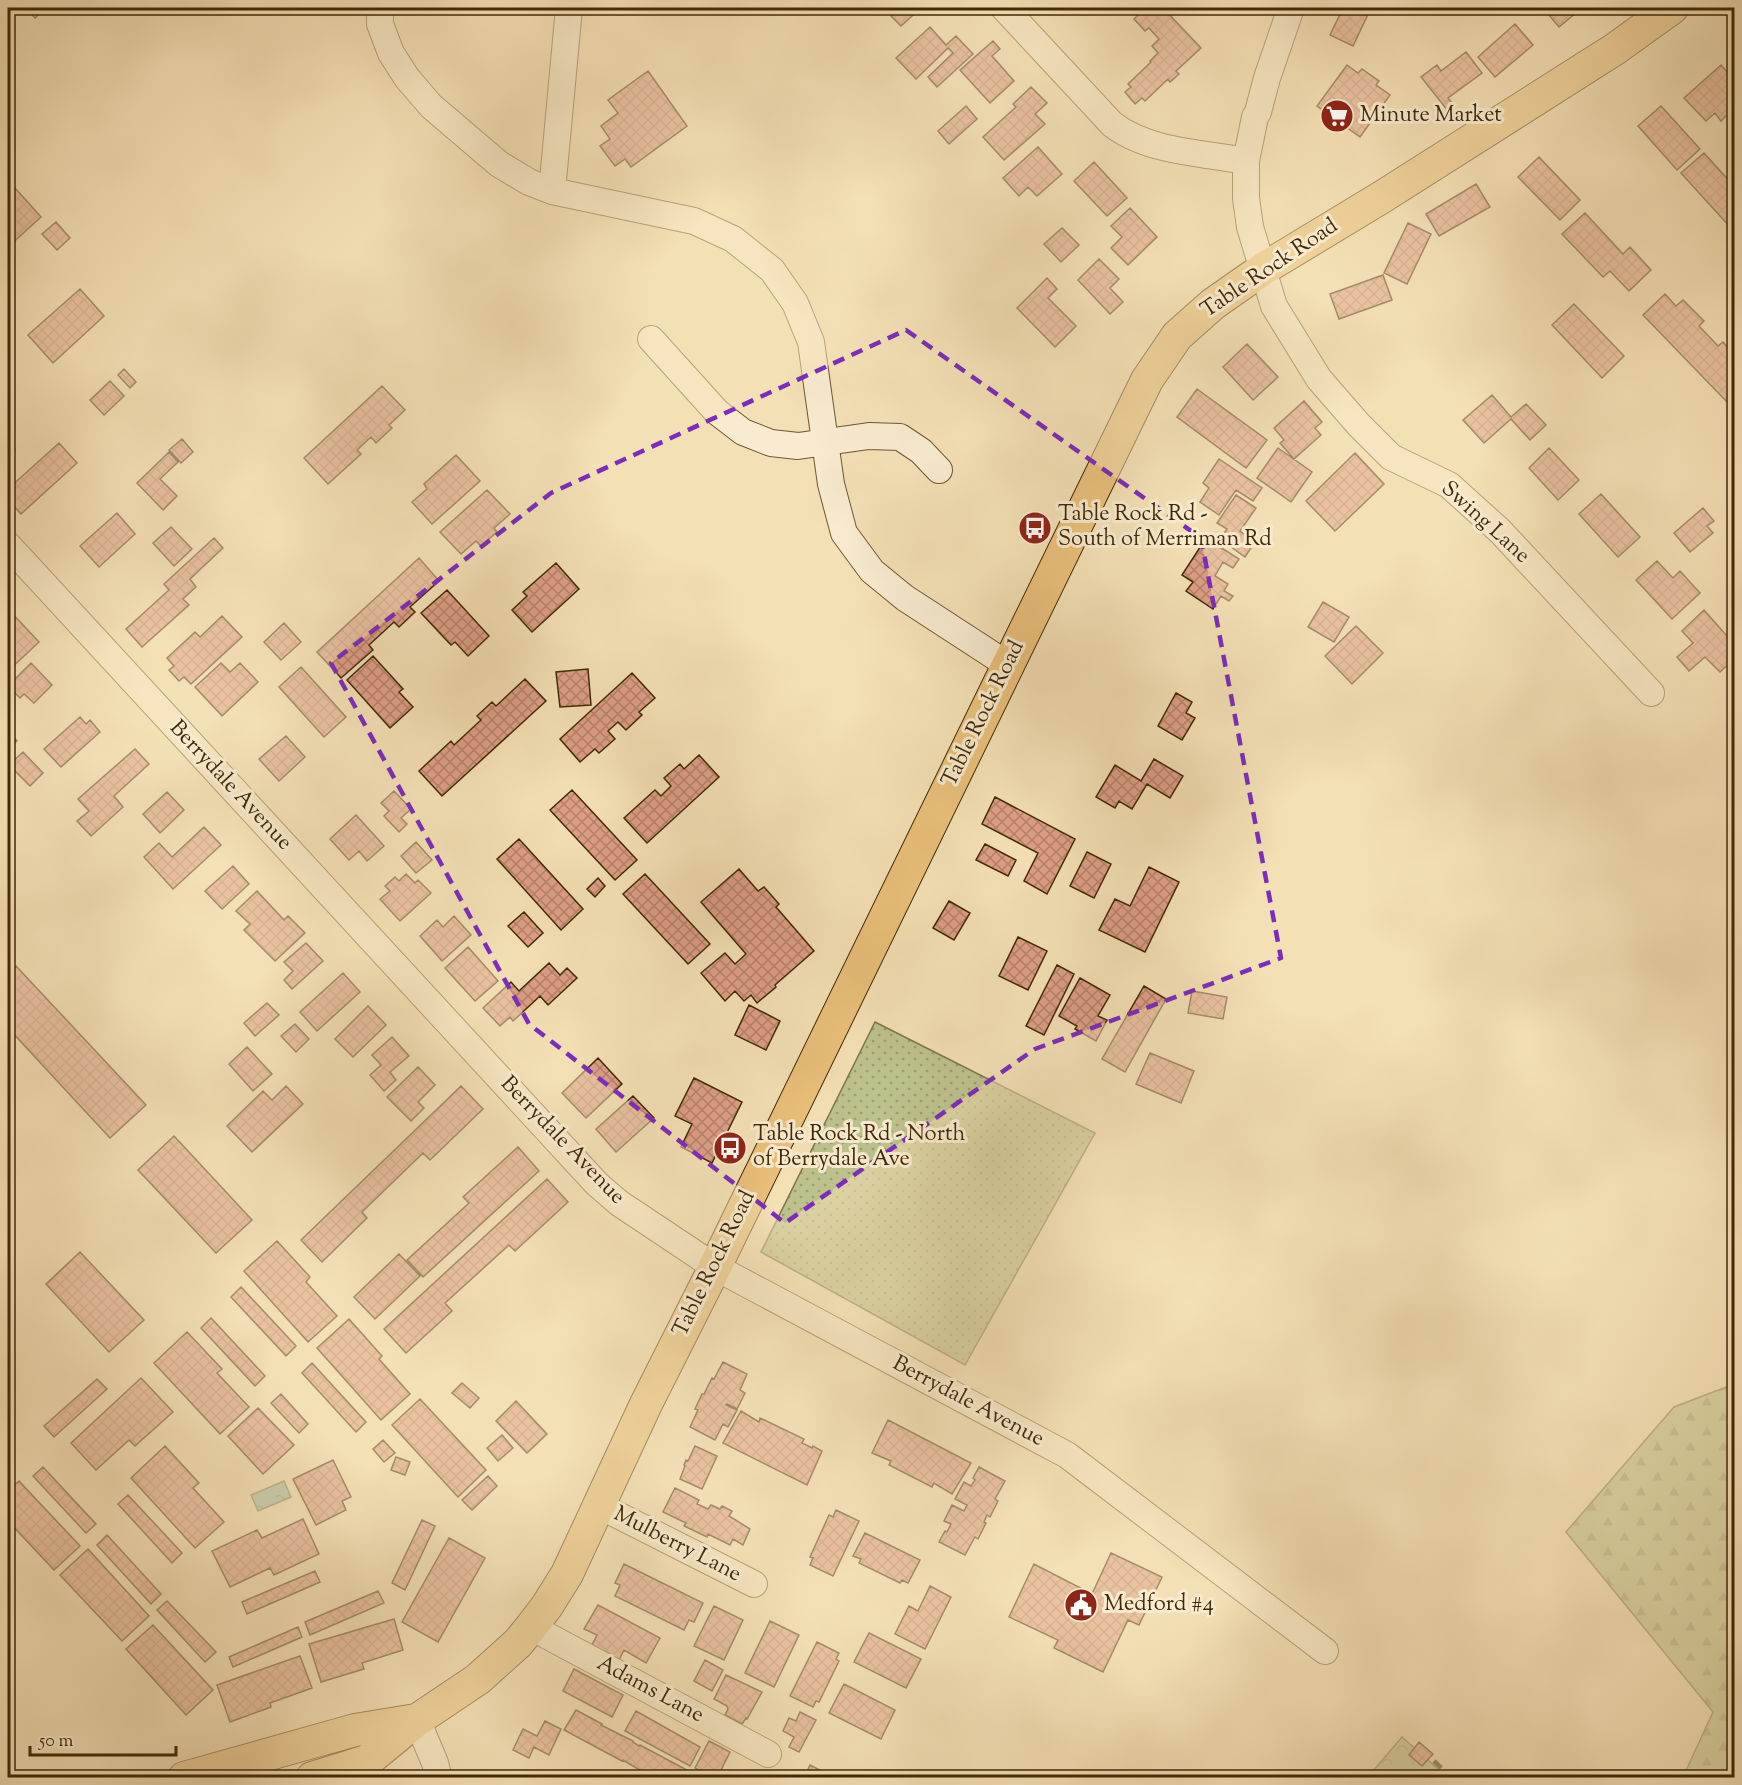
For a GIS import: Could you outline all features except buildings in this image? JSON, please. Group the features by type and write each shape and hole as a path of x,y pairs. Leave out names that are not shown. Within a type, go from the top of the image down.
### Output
{"main road":[{"name":"Table Rock Road","path":"312,1778 367,1761 417,1720 478,1679 518,1643 547,1606 567,1574 646,1404 1147,380 1177,336 1213,304 1263,269 1500,122 1615,48 1672,8"},
{"path":"183,1778 355,1730 417,1720"}],"street":[{"path":"380,8 380,24 391,53 407,78 431,106 499,164 529,182 552,190 694,221 733,239 772,270 795,303 811,342 831,484 844,533 872,571 905,598 1008,665"},
{"path":"552,190 569,8"},
{"path":"1004,8 1124,133 1135,139 1167,147 1246,160"},
{"name":"Swing Lane","path":"1291,8 1255,117 1246,160 1246,198 1250,227 1274,306 1319,379 1359,425 1391,457 1449,485 1485,517 1651,693"},
{"path":"651,339 717,412 743,432 771,443 798,446 869,436 900,437 921,451 939,470"},
{"name":"Berrydale Avenue","path":"8,545 597,1184 619,1203 715,1267 1067,1455 1325,1652"},
{"name":"Mulberry Lane","path":"600,1506 754,1584"},
{"name":"Adams Lane","path":"531,1627 768,1754"},
{"path":"417,1720 439,1778"}],"highlighted area":[{"path":"906,330 1201,538 1281,958 1035,1049 785,1223 529,1024 331,663 551,493"}],"green space":[{"path":"875,1022 1095,1133 965,1365 761,1252"},
{"path":"1734,1384 1734,1777 1683,1777 1713,1712 1566,1532 1674,1407"},
{"path":"1402,1737 1447,1777 1367,1778"}],"water":[{"path":"284,1481 291,1497 258,1511 251,1495"}],"railway":[{"path":"1434,1761 1452,1778"}],"place":[{"name":"Minute Market","path":"1337,116"},
{"name":"Table Rock Rd - South of Merriman Rd","path":"1035,528"},
{"name":"Table Rock Rd - North of Berrydale Ave","path":"730,1148"},
{"name":"Medford #4","path":"1081,1605"}]}
